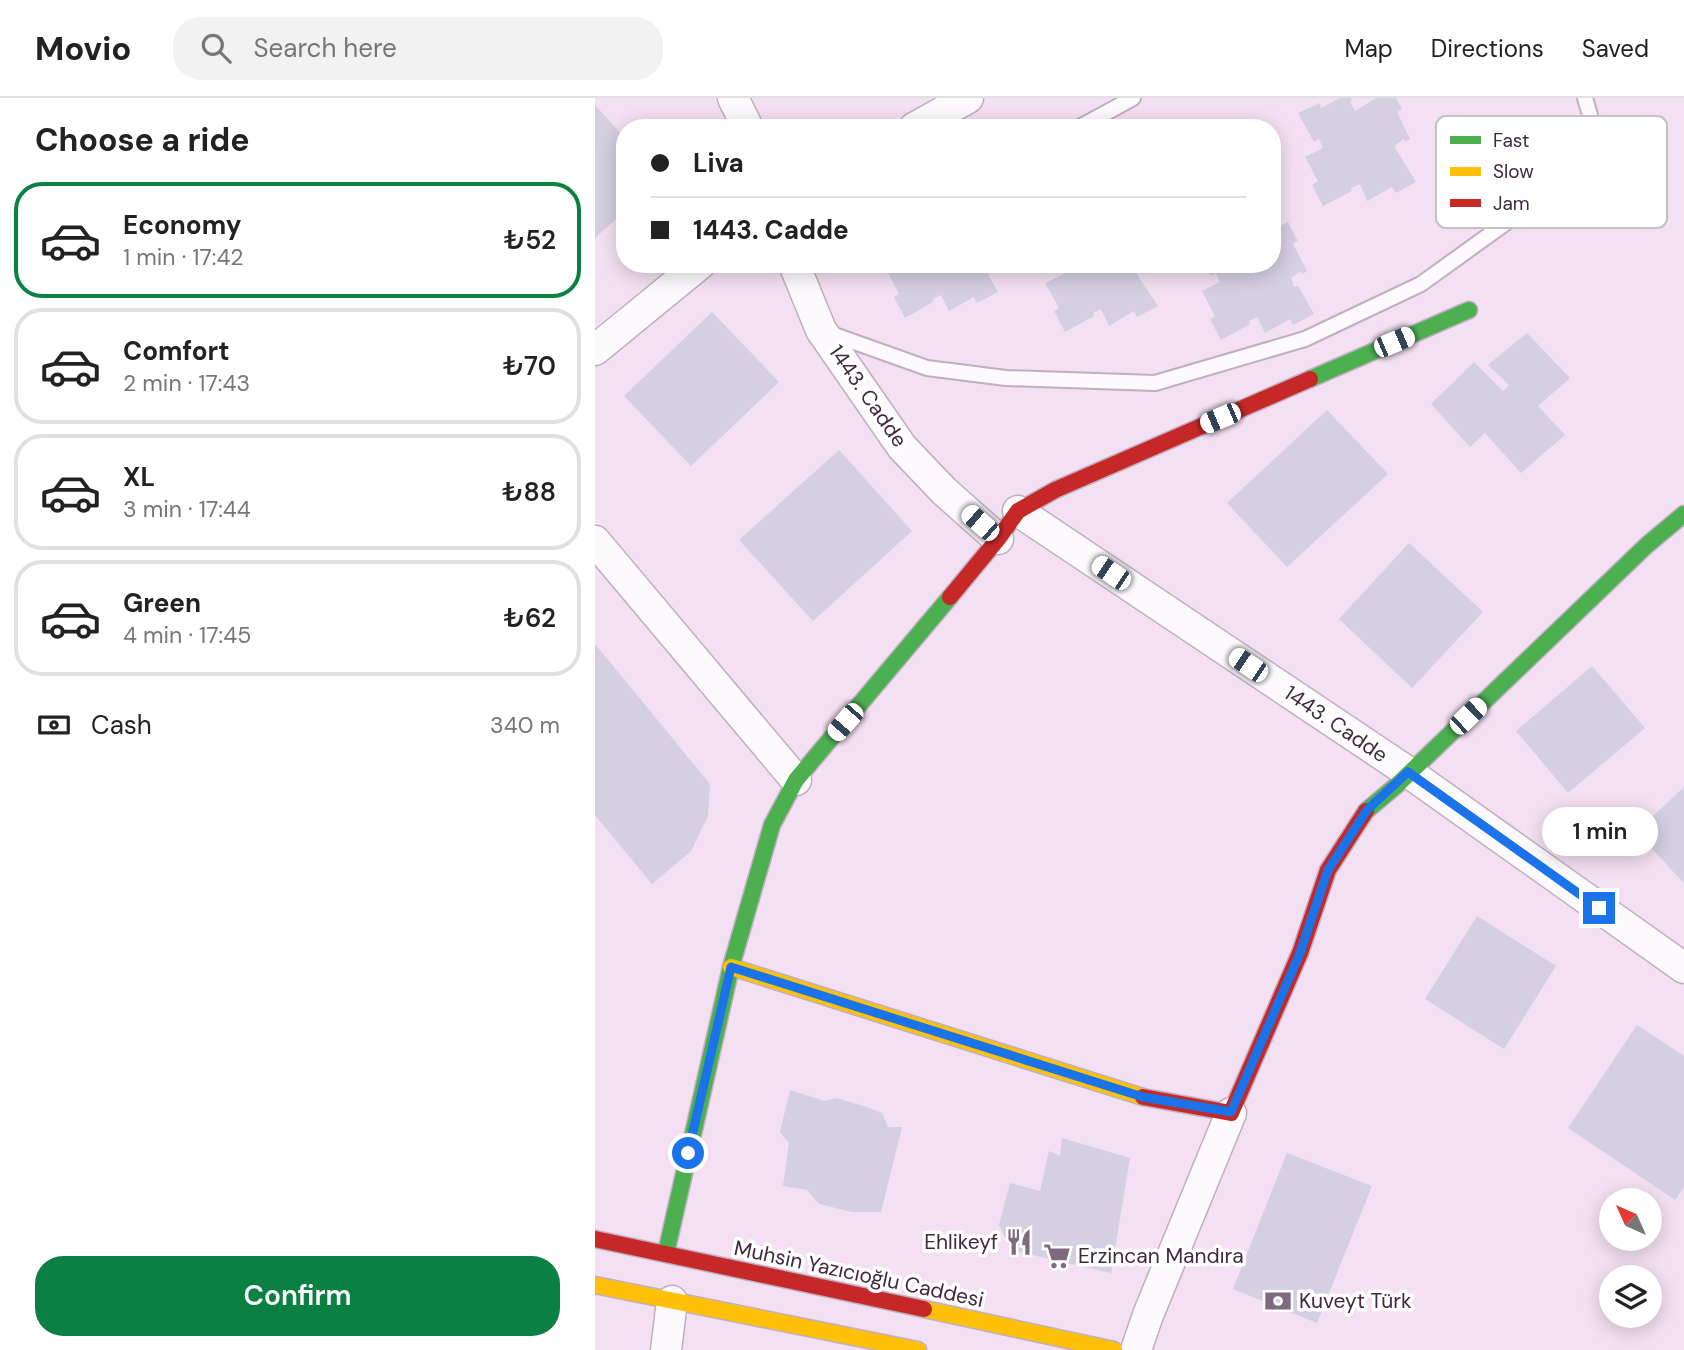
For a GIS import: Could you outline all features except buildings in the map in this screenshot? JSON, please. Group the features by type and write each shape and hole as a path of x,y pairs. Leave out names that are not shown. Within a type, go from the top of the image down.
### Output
{"street":[{"path":"733,98 744,119"},
{"path":"930,119 968,98"},
{"path":"595,350 689,273"},
{"name":"1443. Cadde","path":"798,273 821,330 902,447 944,491 998,539"},
{"path":"666,1253 701,1076 772,824 796,780 998,539 1018,511 1055,490 1469,310"},
{"name":"1443. Cadde","path":"1018,511 1408,772 1684,968"},
{"path":"1136,1350 1231,1112 1300,953 1328,870 1367,810 1647,545 1684,514"},
{"path":"595,541 796,780"},
{"path":"731,967 1143,1097 1231,1112"},
{"name":"Muhsin Yazıcıoğlu Caddesi","path":"595,1238 1114,1350"},
{"path":"595,1285 918,1350"},
{"path":"666,1350 672,1301"}],"lane":[{"path":"1094,119 1133,98"},
{"path":"1585,98 1590,116"},
{"path":"821,330 927,368 1006,378 1155,383 1304,339 1421,284 1499,228"}],"traffic: fast":[{"path":"1310,379 1469,310"},
{"path":"1366,811 1397,785 1647,545 1684,514"},
{"path":"666,1253 731,967 772,825 796,780 950,597"}],"traffic: slow":[{"path":"731,967 1143,1097"},
{"path":"595,1285 918,1350"},
{"path":"924,1309 1114,1350"}],"traffic: jam":[{"path":"950,597 1018,511 1055,490 1310,379"},
{"path":"1143,1097 1231,1113 1300,953 1328,870 1366,811"},
{"path":"595,1239 924,1309"}],"place":[{"name":"Ehlikeyf","path":"1019,1242"},
{"name":"Erzincan Mandıra","path":"1057,1256"},
{"name":"Kuveyt Türk","path":"1278,1301"}],"route":[{"path":"688,1153 731,967 1143,1097 1231,1112 1300,953 1328,870 1367,810 1408,772 1599,908"}]}
